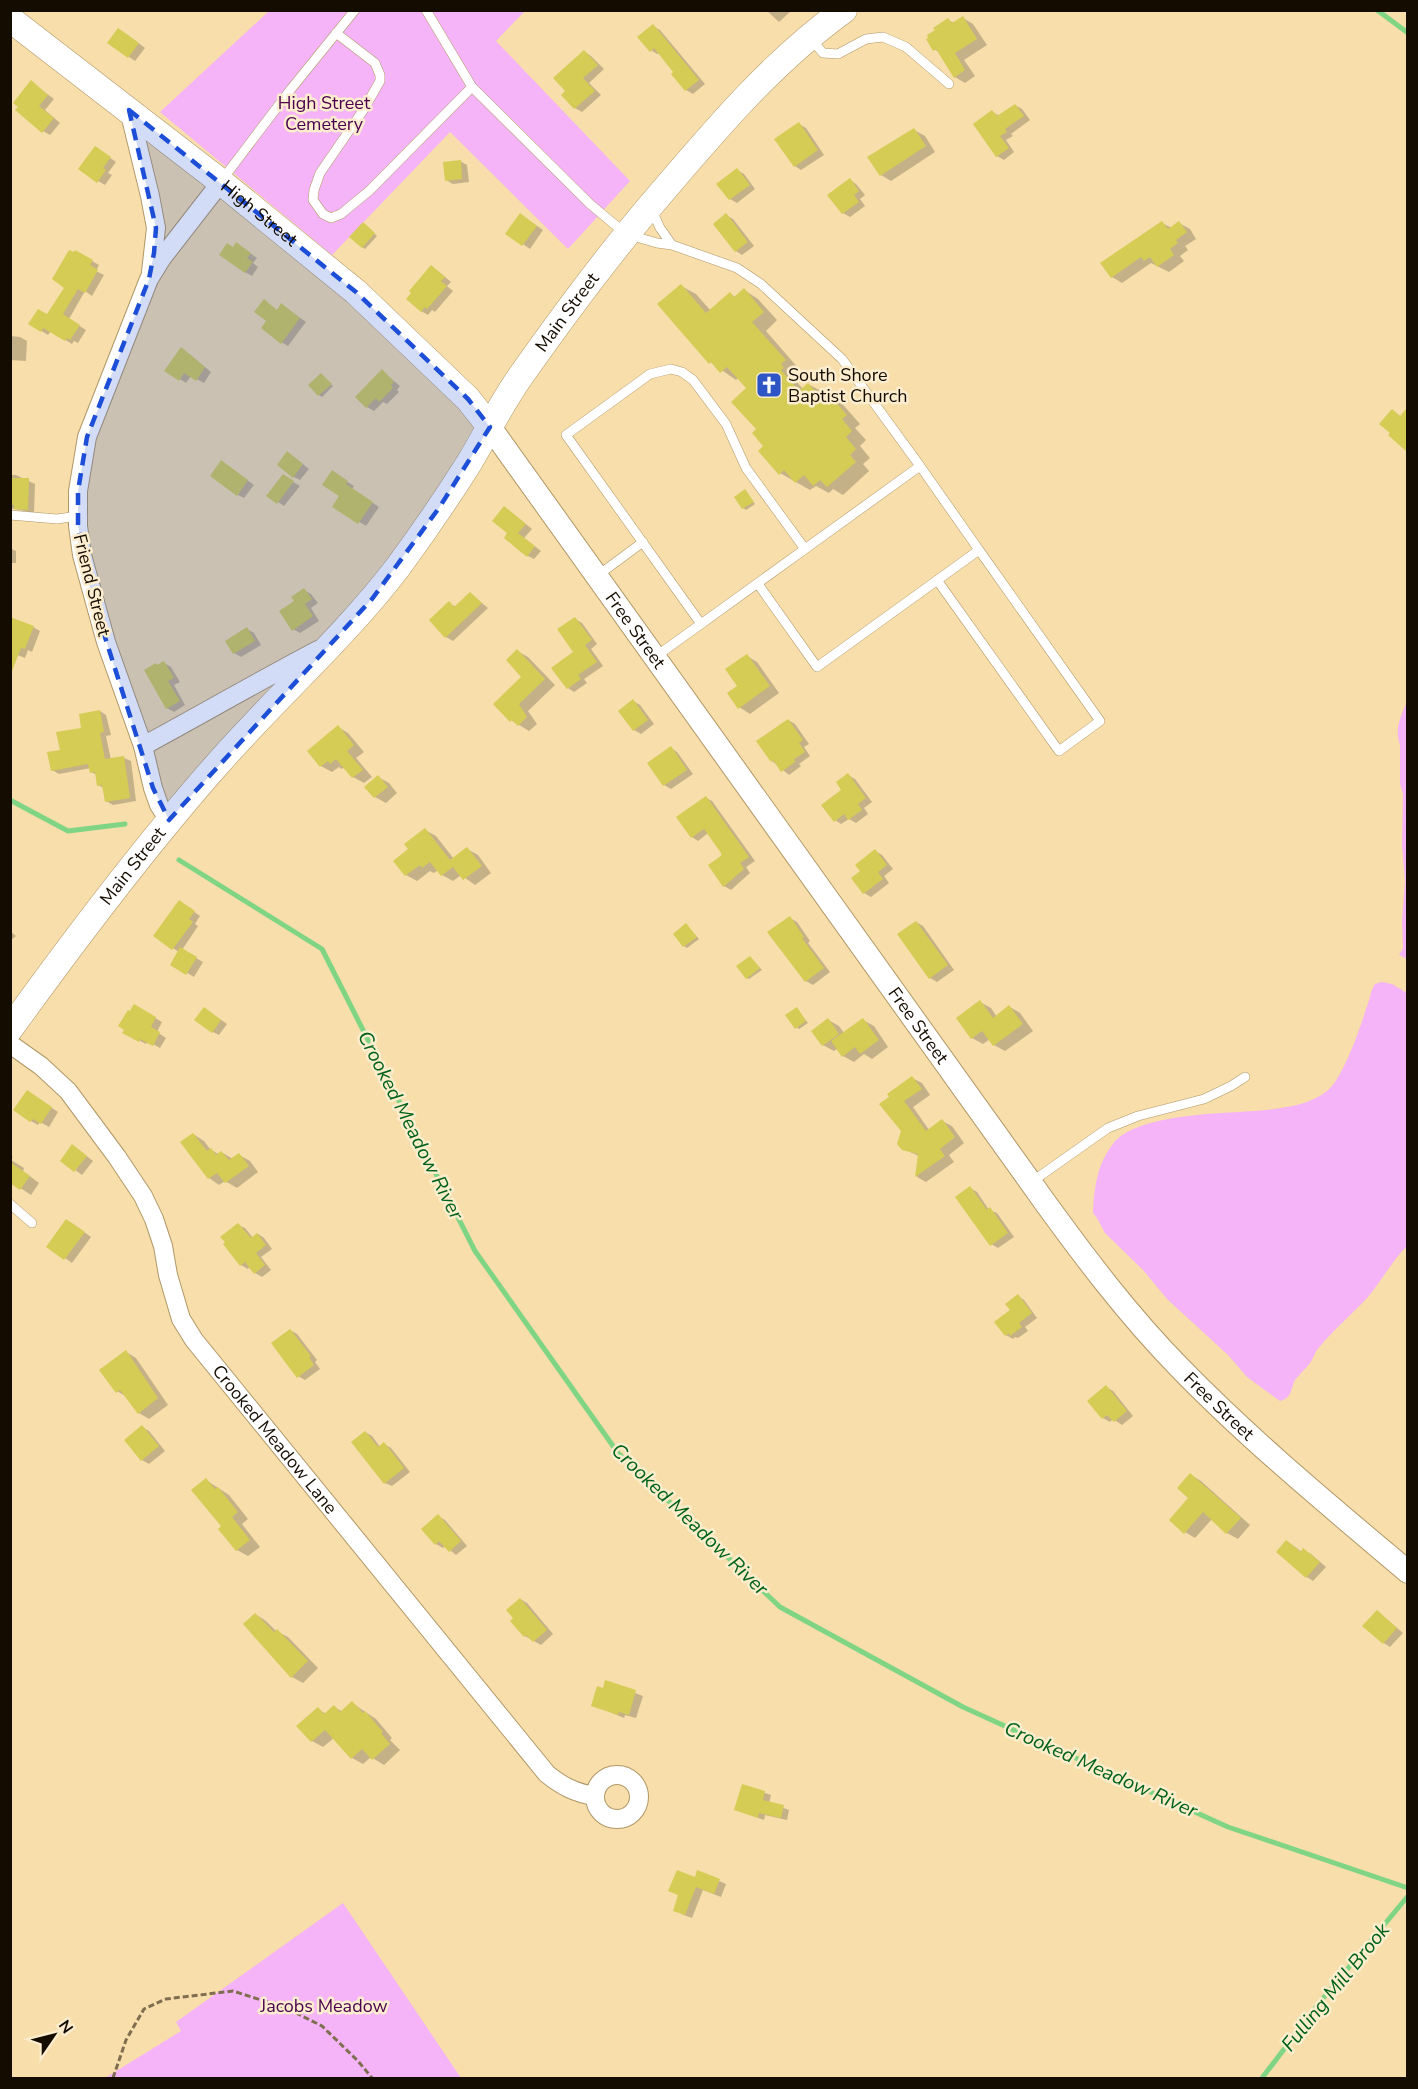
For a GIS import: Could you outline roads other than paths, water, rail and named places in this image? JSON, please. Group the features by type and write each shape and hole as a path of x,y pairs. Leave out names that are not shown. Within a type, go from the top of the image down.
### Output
{"main road":[{"name":"Main Street","path":"10,1029 169,820 397,568 468,464 520,377 573,301 626,234 738,103 810,37 844,10"},
{"name":"High Street","path":"10,19 220,182 356,292 468,399 490,427"}],"street":[{"name":"Friend Street","path":"129,111 156,228 149,279"},
{"name":"Friend Street","path":"169,820 159,805 153,788 143,746 90,590 82,555 78,491 87,437 149,279 162,258 220,182"},
{"name":"Free Street","path":"490,427 1030,1182 1112,1291 1178,1366 1281,1464 1407,1572"},
{"name":"Main Street","path":"143,746 251,685 330,644"},
{"path":"232,697 244,696 254,700 266,711"},
{"name":"Crooked Meadow Lane","path":"10,1044 41,1066 68,1091 143,1196 163,1246 168,1275 181,1319 194,1340 547,1774 563,1787 578,1794 595,1796"}],"lane":[{"path":"220,182 355,10"},
{"path":"426,10 472,87 590,204 626,234 672,245 737,268 761,284 842,359 1100,721 1059,751 937,580"},
{"path":"336,33 375,63 380,81 369,102 316,181 314,200 323,214 331,218 341,214 362,198 472,87"},
{"path":"810,37 823,53 837,54 866,39 883,37 906,47 950,84"},
{"path":"650,205 660,228 672,245"},
{"path":"701,624 566,435 650,374 671,369 682,372 693,380 726,424 746,468 805,549"},
{"path":"655,657 920,466"},
{"path":"10,515 57,519 78,516"},
{"path":"597,576 643,543"},
{"path":"758,584 817,667 979,550"},
{"path":"1030,1182 1108,1128 1138,1116 1204,1100 1245,1077"},
{"path":"10,1204 32,1223"}],"waterway":[{"path":"1377,10 1408,33"},
{"name":"Crooked Meadow River","path":"10,800 68,831 125,824"},
{"name":"Crooked Meadow River","path":"179,860 322,949 475,1251 618,1453 780,1607 963,1707 1228,1827 1408,1888"},
{"name":"Fulling Mill Brook","path":"1262,2078 1320,2002 1408,1896"}],"place":[{"name":"South Shore Baptist Church","path":"769,385"}],"park label":[{"name":"High Street Cemetery","path":"324,113"},
{"name":"Jacobs Meadow","path":"324,2006"}]}
